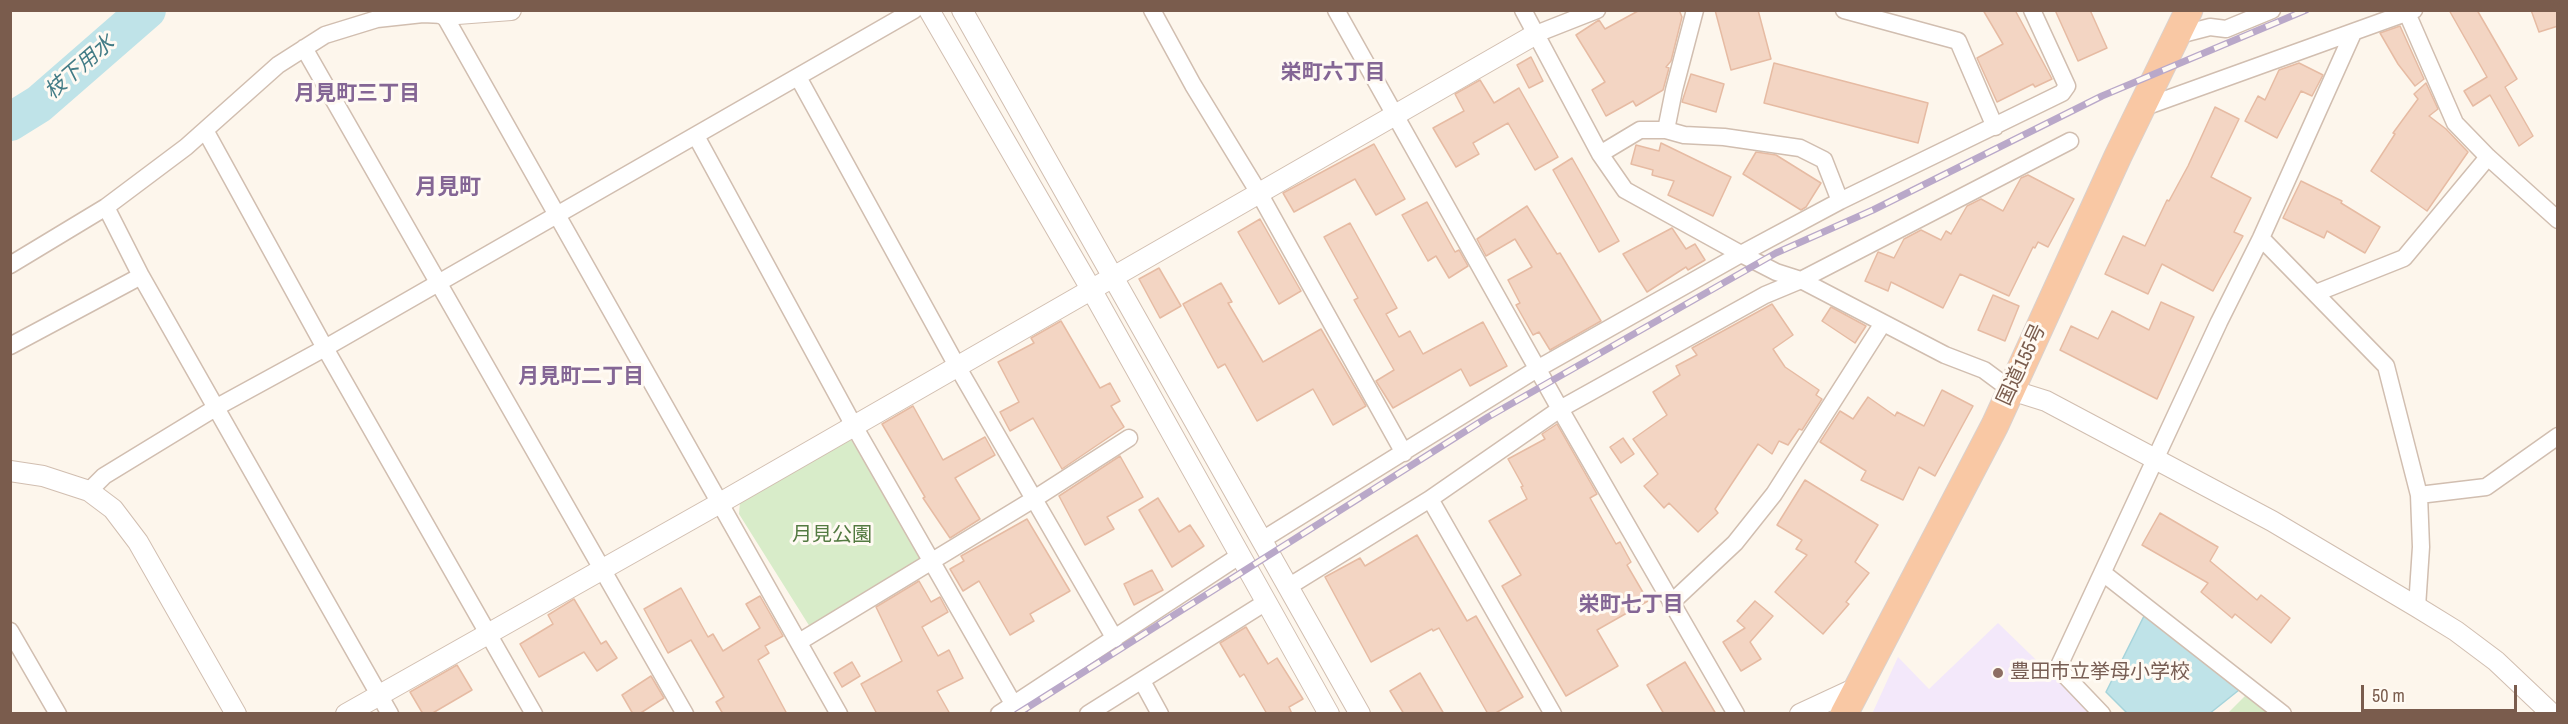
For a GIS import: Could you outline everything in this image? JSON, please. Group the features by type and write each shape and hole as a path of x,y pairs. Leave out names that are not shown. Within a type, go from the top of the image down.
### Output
{"highway":[{"name":"国道155号","path":"1844,714 2011,390 2184,23"}],"street":[{"path":"10,265 106,207 205,130 278,65 325,35 377,19 423,14 444,15 512,10"},
{"path":"89,491 104,476 217,407 325,348 914,10"},
{"path":"929,10 1091,289 1329,714"},
{"path":"962,10 1360,714"},
{"path":"1152,10 1193,85 1259,193 1404,453"},
{"path":"1336,10 1560,410 1736,714"},
{"path":"1523,10 1600,154 1625,190 1776,272 1801,280 1945,355 1984,370 2011,390 2046,401 2272,521 2457,632 2496,661 2550,709"},
{"path":"346,714 720,503 1536,34 1597,10"},
{"path":"1666,130 1695,10"},
{"path":"1844,10 1958,41 1995,127"},
{"path":"1262,540 1537,369 1741,254 1840,201 2062,93 2067,86 2032,10"},
{"path":"2184,23 2226,29 2272,10"},
{"path":"2142,108 2410,12 2455,123 2488,158 2558,220"},
{"path":"444,15 839,714"},
{"path":"2102,714 2058,668 2218,322 2261,238 2353,33"},
{"path":"304,48 604,568 685,714"},
{"path":"798,77 957,366 1115,639"},
{"path":"1600,154 1640,129 1666,130 1684,135 1724,137 1800,148 1824,160 1840,201"},
{"path":"205,130 325,348 534,714"},
{"path":"696,136 1010,711 1239,556"},
{"path":"1288,588 1430,499 1560,410 1765,295 1801,280 2070,141"},
{"path":"2316,293 2404,258 2488,158"},
{"path":"106,207 141,276 390,714"},
{"path":"2261,238 2386,366 2419,495 2421,547 2417,607"},
{"path":"11,346 141,276"},
{"path":"1671,603 1735,543 1774,495 1882,323"},
{"path":"2419,495 2486,488 2558,436"},
{"path":"799,642 931,563 1129,438"},
{"path":"10,471 43,476 89,491 113,509 127,525 236,714"},
{"path":"1430,499 1553,714"},
{"path":"2103,573 2283,714"},
{"path":"1088,714 1266,602"},
{"path":"12,639 58,714"},
{"path":"1142,681 1160,714"},
{"path":"1800,714 1856,688"}],"shaded area":[{"name":"豊田市立挙母小学校","path":"1998,623 2091,713 1872,714 1898,657 1929,689"}],"green space":[{"name":"月見公園","path":"850,438 924,559 810,627 739,514 740,502"},
{"path":"2247,694 2274,714 2227,714"}],"water":[{"path":"2144,616 2160,626 2239,690 2209,714 2127,713 2106,692"}],"building":[{"path":"1679,10 1682,17 1671,61 1666,67 1669,68 1663,90 1636,106 1633,101 1606,116 1592,90 1605,82 1576,35 1599,20 1605,29 1638,11"},
{"path":"1715,10 1758,10 1771,59 1731,70"},
{"path":"1983,10 2015,10 2052,79 2035,87 2033,84 1997,102 1977,58 2003,44"},
{"path":"2055,10 2090,10 2107,48 2078,61"},
{"path":"2449,10 2477,10 2517,79 2505,87 2533,136 2519,146 2490,95 2473,106 2464,91 2487,77"},
{"path":"2531,10 2558,10 2558,26 2539,32"},
{"path":"2400,26 2424,79 2415,86 2398,64 2380,33"},
{"path":"1531,57 1543,81 1529,88 1517,65"},
{"path":"1774,63 1928,103 1918,143 1764,103"},
{"path":"2299,63 2323,75 2312,96 2301,91 2277,138 2245,121 2258,96 2265,100 2279,70"},
{"path":"1691,74 1724,84 1716,112 1682,102"},
{"path":"1480,80 1494,103 1519,88 1558,157 1535,170 1508,123 1473,143 1479,154 1456,167 1433,128 1464,111 1455,94"},
{"path":"2426,83 2438,109 2429,116 2446,129 2468,152 2427,211 2371,171 2395,134 2393,133 2418,99 2414,94"},
{"path":"2215,107 2239,119 2211,177 2251,198 2234,232 2243,236 2213,291 2162,264 2148,294 2105,274 2123,236 2145,246 2167,200 2169,201 2188,166"},
{"path":"1661,143 1731,177 1713,216 1668,195 1674,181 1652,175 1653,170 1631,164 1636,145 1659,151"},
{"path":"1374,144 1405,199 1376,215 1355,179 1294,212 1283,193"},
{"path":"1756,152 1776,155 1821,183 1806,207 1801,210 1743,174"},
{"path":"1572,158 1619,241 1599,252 1553,170"},
{"path":"2028,175 2074,199 2048,247 2038,242 2035,248 2033,247 2009,296 1960,274 1943,308 1891,282 1888,291 1865,281 1878,252 1894,258 1904,239 1921,230 1941,240 1946,231 1951,234 1967,206 1981,199 2003,211 2021,178"},
{"path":"2301,181 2342,201 2341,203 2380,227 2365,253 2327,231 2324,238 2283,218"},
{"path":"1427,202 1455,252 1459,250 1468,266 1449,278 1436,256 1428,261 1402,215"},
{"path":"1527,206 1557,254 1560,253 1601,321 1550,350 1539,332 1533,335 1516,305 1520,303 1508,280 1532,267 1515,239 1486,256 1477,239"},
{"path":"1260,219 1301,291 1279,304 1238,232"},
{"path":"1350,223 1397,308 1386,314 1399,337 1410,331 1423,354 1483,322 1507,366 1470,386 1461,369 1393,408 1376,381 1394,370 1354,300 1358,298 1324,237"},
{"path":"1672,228 1686,249 1695,244 1705,260 1688,270 1686,267 1647,292 1623,254"},
{"path":"1159,268 1181,306 1160,318 1139,279"},
{"path":"1221,283 1232,302 1228,303 1263,362 1321,329 1366,406 1333,425 1313,389 1257,421 1225,364 1218,368 1183,304"},
{"path":"1993,295 2019,306 2005,341 1978,330"},
{"path":"2161,302 2194,317 2157,399 2060,350 2071,326 2098,339 2112,311 2149,330"},
{"path":"1772,304 1793,335 1773,349 1785,367 1819,390 1816,395 1822,399 1802,430 1799,429 1788,445 1779,441 1772,454 1758,444 1715,509 1718,513 1698,532 1669,503 1664,508 1644,486 1658,474 1633,439 1667,415 1653,392 1680,375 1676,366 1697,355 1692,348"},
{"path":"1831,307 1866,326 1855,343 1822,321"},
{"path":"1061,321 1100,388 1110,383 1120,401 1111,406 1124,427 1062,469 1033,418 1010,431 1000,412 1019,402 998,362 1034,343 1031,338"},
{"path":"1942,390 1973,406 1935,476 1919,467 1903,500 1861,480 1866,471 1820,442 1840,411 1853,419 1868,397 1895,416 1897,412 1924,426"},
{"path":"913,406 943,460 985,437 995,455 955,478 980,519 950,538 923,498 925,497 882,424"},
{"path":"1557,424 1597,494 1590,498 1616,544 1620,542 1631,562 1627,565 1648,601 1597,630 1618,666 1566,696 1502,586 1521,575 1489,521 1527,499 1521,487 1523,486 1508,459 1545,439 1542,434"},
{"path":"1623,438 1634,454 1621,463 1610,447"},
{"path":"1120,456 1143,497 1107,517 1114,529 1085,545 1059,496"},
{"path":"1805,480 1878,525 1855,562 1869,573 1846,602 1849,604 1823,634 1775,592 1807,555 1796,549 1802,540 1777,525"},
{"path":"1158,498 1179,532 1190,525 1204,546 1172,567 1139,510"},
{"path":"2160,513 2218,547 2210,561 2257,600 2261,595 2290,618 2271,643 2235,614 2232,618 2201,592 2208,583 2142,545"},
{"path":"1027,519 1070,591 1030,614 1034,621 1010,635 979,581 963,591 950,569 964,561 961,556"},
{"path":"1417,535 1467,621 1476,616 1523,697 1494,714 1488,714 1439,628 1433,631 1432,629 1371,662 1325,577 1360,558 1365,566"},
{"path":"1152,570 1163,590 1134,605 1124,584"},
{"path":"919,581 931,602 940,597 948,612 922,627 938,656 949,650 963,678 937,691 950,714 877,714 861,684 902,661 876,607"},
{"path":"681,588 708,637 713,634 723,651 760,628 746,604 760,596 783,636 765,646 769,653 758,660 787,714 723,714 716,702 724,697 691,640 668,653 644,609"},
{"path":"574,599 601,644 606,641 617,658 597,671 584,652 539,677 520,644 553,624 548,615"},
{"path":"1755,601 1773,616 1750,642 1761,659 1741,671 1723,642 1745,628 1737,621"},
{"path":"1246,627 1268,664 1277,658 1303,699 1289,707 1292,714 1267,714 1244,674 1240,677 1220,643"},
{"path":"852,662 860,676 842,687 834,673"},
{"path":"1685,662 1716,714 1664,714 1647,685"},
{"path":"457,665 472,690 431,714 423,714 410,692"},
{"path":"1420,673 1444,714 1404,714 1390,691"},
{"path":"651,676 664,698 639,714 633,714 622,695"}],"waterway":[{"name":"枝下用水","path":"10,122 39,104 147,10"}],"railway":[{"path":"1017,714 1488,417 1776,253 1873,210 2102,96 2306,10"}],"place":[{"name":"豊田市立挙母小学校","path":"1998,673"}],"district":[{"name":"栄町六丁目","path":"1333,73"},
{"name":"月見町三丁目","path":"357,94"},
{"name":"月見町","path":"448,188"},
{"name":"月見町二丁目","path":"581,377"},
{"name":"栄町七丁目","path":"1631,605"}]}
